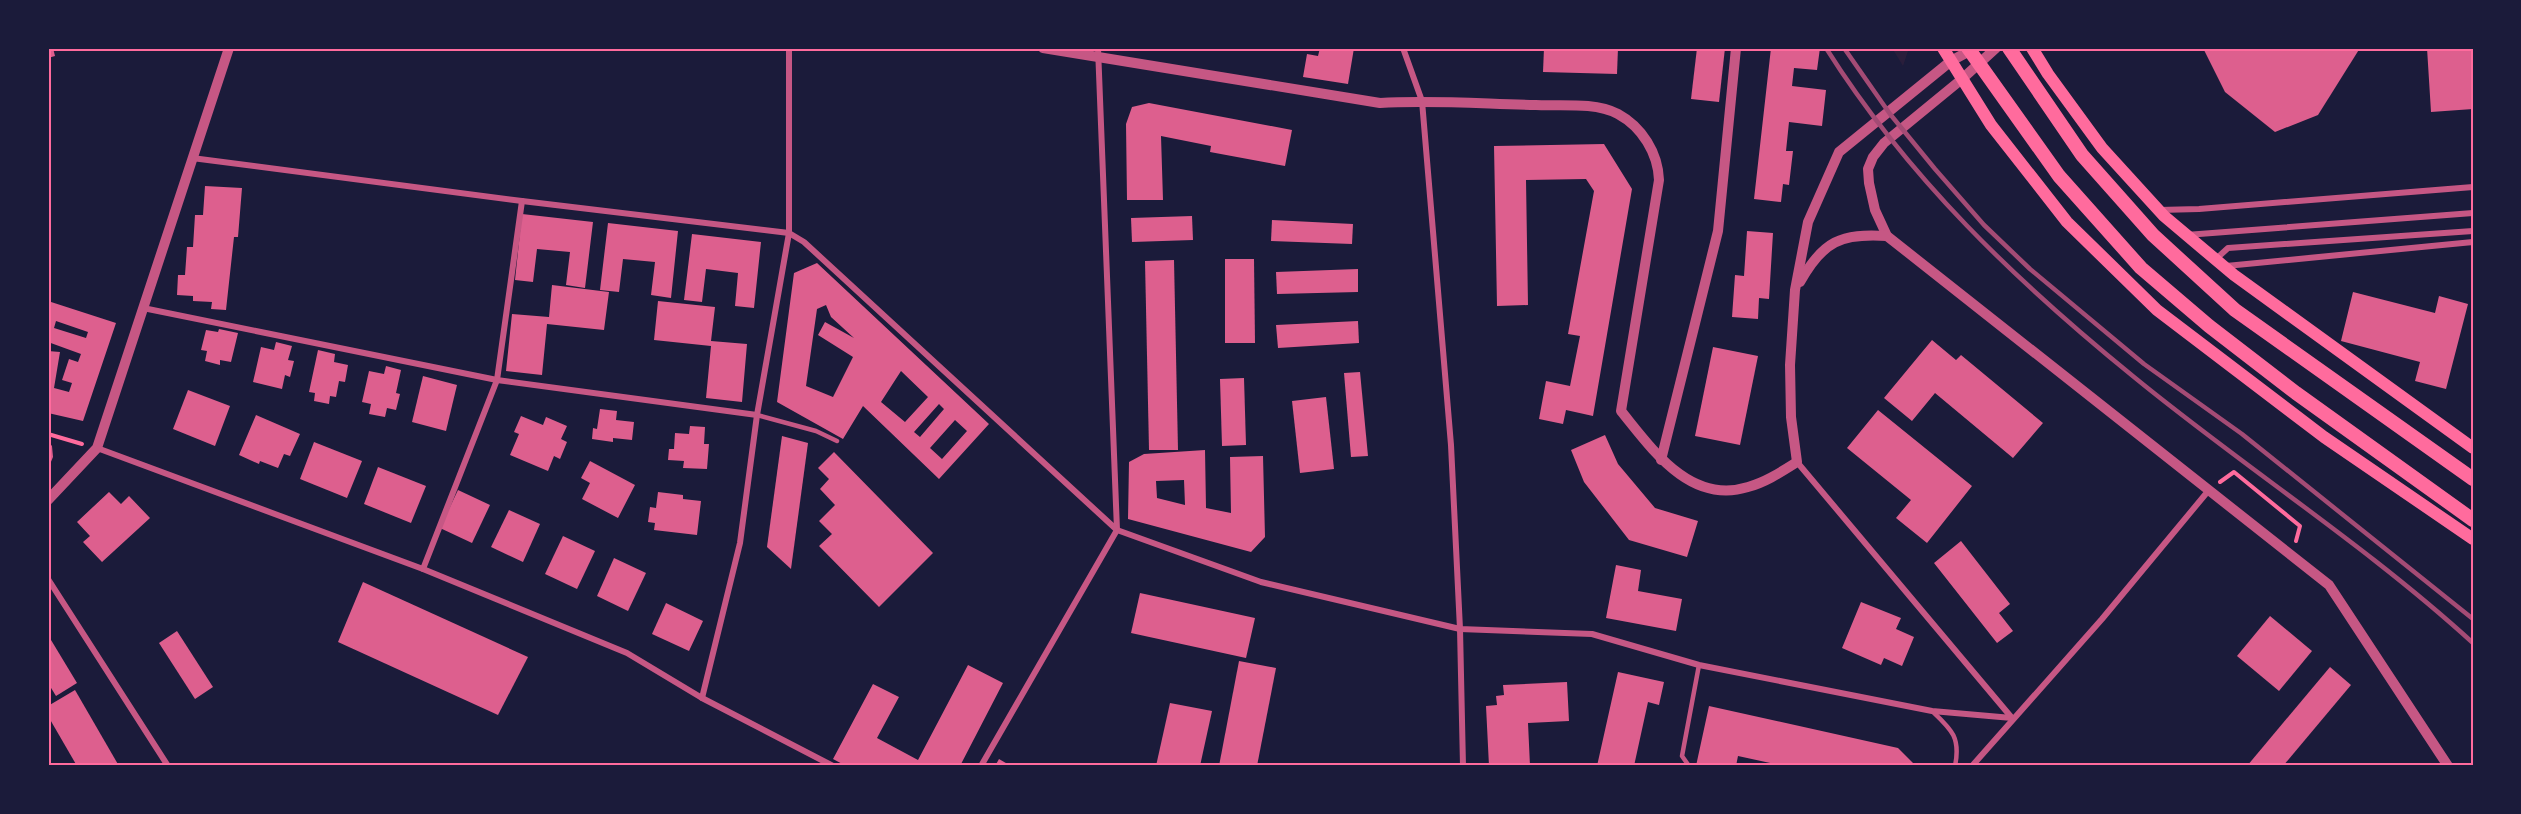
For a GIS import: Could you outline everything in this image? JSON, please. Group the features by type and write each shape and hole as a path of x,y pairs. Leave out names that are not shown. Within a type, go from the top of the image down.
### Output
{"highway":[{"path":"1968,48 2059,176 2141,268 2209,326 2287,386 2473,520"},
{"path":"2009,48 2082,155 2153,235 2235,310 2473,479"}],"main road":[{"path":"1943,48 1991,125 2067,222 2157,310 2324,437 2473,539"},
{"path":"2032,48 2048,74 2102,148 2159,210 2186,235 2219,263 2473,448"}],"street":[{"path":"48,500 97,448 229,48"},
{"path":"702,698 740,543 757,415 789,233 789,48"},
{"path":"1043,48 1098,53 1380,103 1422,101 1604,109 1617,113 1632,124 1652,148 1659,164 1659,180 1621,411 1661,460 1689,481 1704,487 1724,490 1746,488 1768,480 1797,462"},
{"path":"1403,48 1422,101 1451,445 1460,629 1463,766"},
{"path":"1661,460 1718,231 1736,48"},
{"path":"1976,48 1951,61 1839,152 1808,222 1796,290 1790,365 1791,417 1797,462 2013,718"},
{"path":"1996,48 1884,143 1873,157 1868,169 1869,183 1875,210 1887,236 2329,585 2448,766"},
{"path":"981,766 1118,531 1098,53"},
{"path":"192,158 789,233 804,242 1118,531 1261,582 1460,629 1592,634 1699,665 1932,711 2013,718"},
{"path":"2159,210 2473,188"},
{"path":"423,569 497,380 522,201"},
{"path":"2186,235 2473,213"},
{"path":"2219,263 2228,248 2473,231"},
{"path":"1796,290 1818,254 1834,242 1851,236 1887,236"},
{"path":"2219,263 2473,242"},
{"path":"143,308 497,380 757,415"},
{"path":"97,448 423,569 627,653 702,698 833,766"},
{"path":"1972,766 2102,619 2209,490"},
{"path":"48,579 168,766"}],"lane":[{"path":"757,415 816,431 837,441"},
{"path":"1689,766 1682,756 1699,665"},
{"path":"1932,711 1953,731 1958,755 1955,766"}],"path":[{"path":"48,434 97,448"},
{"path":"2209,490 2234,472 2300,526 2292,555"}],"shaded area":[{"path":"1892,48 1907,48 1903,66"}],"building":[{"path":"48,48 53,48 55,56 48,58"},
{"path":"1320,48 1354,48 1348,84 1303,77 1307,54 1318,56"},
{"path":"1544,48 1618,48 1617,74 1543,72"},
{"path":"1697,48 1725,48 1719,102 1691,99"},
{"path":"1771,48 1820,48 1817,70 1794,68 1792,86 1826,90 1822,126 1789,122 1786,151 1793,151 1789,185 1783,184 1781,202 1754,199"},
{"path":"2203,48 2360,48 2318,115 2275,132 2225,92"},
{"path":"2427,48 2473,48 2473,109 2431,112"},
{"path":"1149,103 1292,130 1285,166 1210,152 1211,146 1161,136 1163,200 1127,200 1126,124 1132,107"},
{"path":"1604,144 1632,189 1593,416 1566,410 1563,424 1539,419 1546,381 1570,386 1580,336 1568,334 1594,191 1586,179 1526,180 1528,305 1497,306 1494,146"},
{"path":"205,186 242,188 238,237 234,237 226,310 211,309 212,302 193,301 193,296 177,295 178,275 185,275 187,247 193,247 195,215 203,215"},
{"path":"522,214 593,222 585,288 566,285 570,252 537,249 533,282 515,280"},
{"path":"1192,216 1193,240 1132,242 1131,218"},
{"path":"1272,220 1353,224 1352,244 1271,241"},
{"path":"608,223 678,231 671,298 651,295 655,262 623,259 619,292 600,290"},
{"path":"1747,231 1773,233 1769,299 1759,298 1758,319 1732,317 1735,275 1744,276"},
{"path":"692,234 761,242 754,308 735,306 738,273 706,269 702,302 684,300"},
{"path":"1225,259 1254,259 1255,343 1225,343"},
{"path":"1174,260 1178,450 1149,450 1145,261"},
{"path":"817,263 989,424 939,479 863,406 843,439 777,402 794,273","holes":["826,305 831,317 854,338 825,322 818,335 853,357 833,397 806,386 817,309","901,371 928,397 905,422 881,402","939,404 944,409 920,437 914,432","955,420 967,431 942,459 930,448"]},
{"path":"1358,269 1358,292 1277,294 1276,272"},
{"path":"552,285 609,292 604,330 547,324 542,375 506,371 512,314 549,317"},
{"path":"2353,292 2435,313 2439,296 2468,304 2446,389 2415,381 2420,362 2341,341"},
{"path":"48,301 116,323 83,421 48,413 48,351 60,352 54,388 69,392 72,383 62,380 69,359 78,362 81,354 48,342","holes":["56,321 88,332 86,338 54,328"]},
{"path":"658,301 715,307 711,341 747,344 742,402 706,398 711,346 654,340"},
{"path":"1358,321 1359,343 1278,348 1276,325"},
{"path":"219,329 238,333 231,362 220,360 220,365 205,361 207,351 201,350 206,330 218,332"},
{"path":"1932,340 1956,360 1961,355 2043,423 2013,458 1935,393 1912,421 1884,398"},
{"path":"276,342 292,346 288,360 294,361 290,377 285,375 282,389 253,382 261,347 274,350"},
{"path":"1713,347 1758,356 1740,445 1695,436"},
{"path":"318,350 335,354 334,362 348,365 345,382 339,381 336,397 330,396 329,404 314,401 315,393 309,392"},
{"path":"386,366 401,370 396,393 400,394 396,410 387,408 385,417 369,414 371,404 362,402 369,371 384,374"},
{"path":"1360,372 1368,456 1351,457 1344,373"},
{"path":"423,376 457,385 446,431 412,422"},
{"path":"1244,378 1246,445 1222,446 1220,379"},
{"path":"188,390 230,406 215,446 173,429"},
{"path":"1326,397 1334,469 1300,473 1292,401"},
{"path":"600,409 617,411 616,420 634,422 632,440 613,438 613,442 592,439 593,428 597,429"},
{"path":"1878,410 1972,486 1927,543 1896,518 1911,500 1847,448"},
{"path":"256,415 300,434 290,456 284,454 278,468 260,461 259,464 239,455"},
{"path":"521,416 543,425 546,417 567,426 561,439 567,442 560,459 554,456 548,471 510,455 519,434 514,432"},
{"path":"690,426 705,427 704,444 709,444 707,469 683,468 684,461 668,460 669,449 674,449 675,433 689,434"},
{"path":"1605,435 1618,464 1655,508 1698,521 1687,557 1629,540 1584,482 1571,450"},
{"path":"782,436 808,443 791,569 767,547"},
{"path":"48,441 52,446 53,457 48,469"},
{"path":"314,442 362,461 347,498 300,479"},
{"path":"1205,450 1206,508 1231,513 1230,457 1263,456 1265,537 1251,552 1128,519 1129,462 1144,454","holes":["1184,480 1185,505 1157,498 1156,481"]},
{"path":"834,452 933,553 879,607 819,546 832,534 819,521 835,505 820,489 829,479 818,468"},
{"path":"590,461 635,485 618,518 582,499 590,483 581,478"},
{"path":"378,467 426,486 411,523 364,504"},
{"path":"458,490 490,505 472,543 440,528"},
{"path":"109,492 121,504 129,496 150,518 102,562 83,542 90,536 77,522"},
{"path":"658,492 683,495 683,499 701,501 697,535 654,530 655,523 648,522 650,507 656,508"},
{"path":"509,510 540,524 523,562 491,547"},
{"path":"563,536 595,551 577,589 545,574"},
{"path":"1961,541 2010,604 1999,613 2013,631 1997,643 1934,563"},
{"path":"614,558 646,573 628,611 597,596"},
{"path":"1616,565 1641,570 1638,591 1682,599 1676,631 1606,618"},
{"path":"363,582 528,657 498,715 338,642"},
{"path":"1140,593 1255,618 1246,658 1131,633"},
{"path":"1861,602 1901,618 1896,629 1914,637 1902,666 1884,658 1881,665 1842,648"},
{"path":"666,603 703,621 689,651 652,634"},
{"path":"2270,616 2312,651 2279,691 2237,656"},
{"path":"177,631 213,687 195,699 159,643"},
{"path":"48,635 77,683 56,696 48,683"},
{"path":"1239,661 1276,668 1257,766 1219,766"},
{"path":"968,665 1003,683 960,766 846,766 833,759 873,684 899,697 877,738 918,760"},
{"path":"2330,667 2351,685 2283,766 2247,766"},
{"path":"1618,672 1664,682 1659,705 1648,702 1634,766 1597,766"},
{"path":"1567,682 1569,721 1528,723 1530,766 1489,766 1486,706 1497,705 1496,696 1504,695 1503,685"},
{"path":"75,690 119,766 77,766 48,716 48,706"},
{"path":"1170,703 1212,711 1200,766 1156,766"},
{"path":"1709,706 1898,748 1916,766 1784,766 1738,756 1736,766 1696,766"},
{"path":"999,759 1011,766 995,766"}],"railway":[{"path":"1826,48 1892,141 1928,184 2006,265 2090,341 2176,411 2391,573 2473,643"},
{"path":"1844,48 1890,114 1935,169 1984,225 2030,269 2144,364 2242,434 2473,619"}]}
